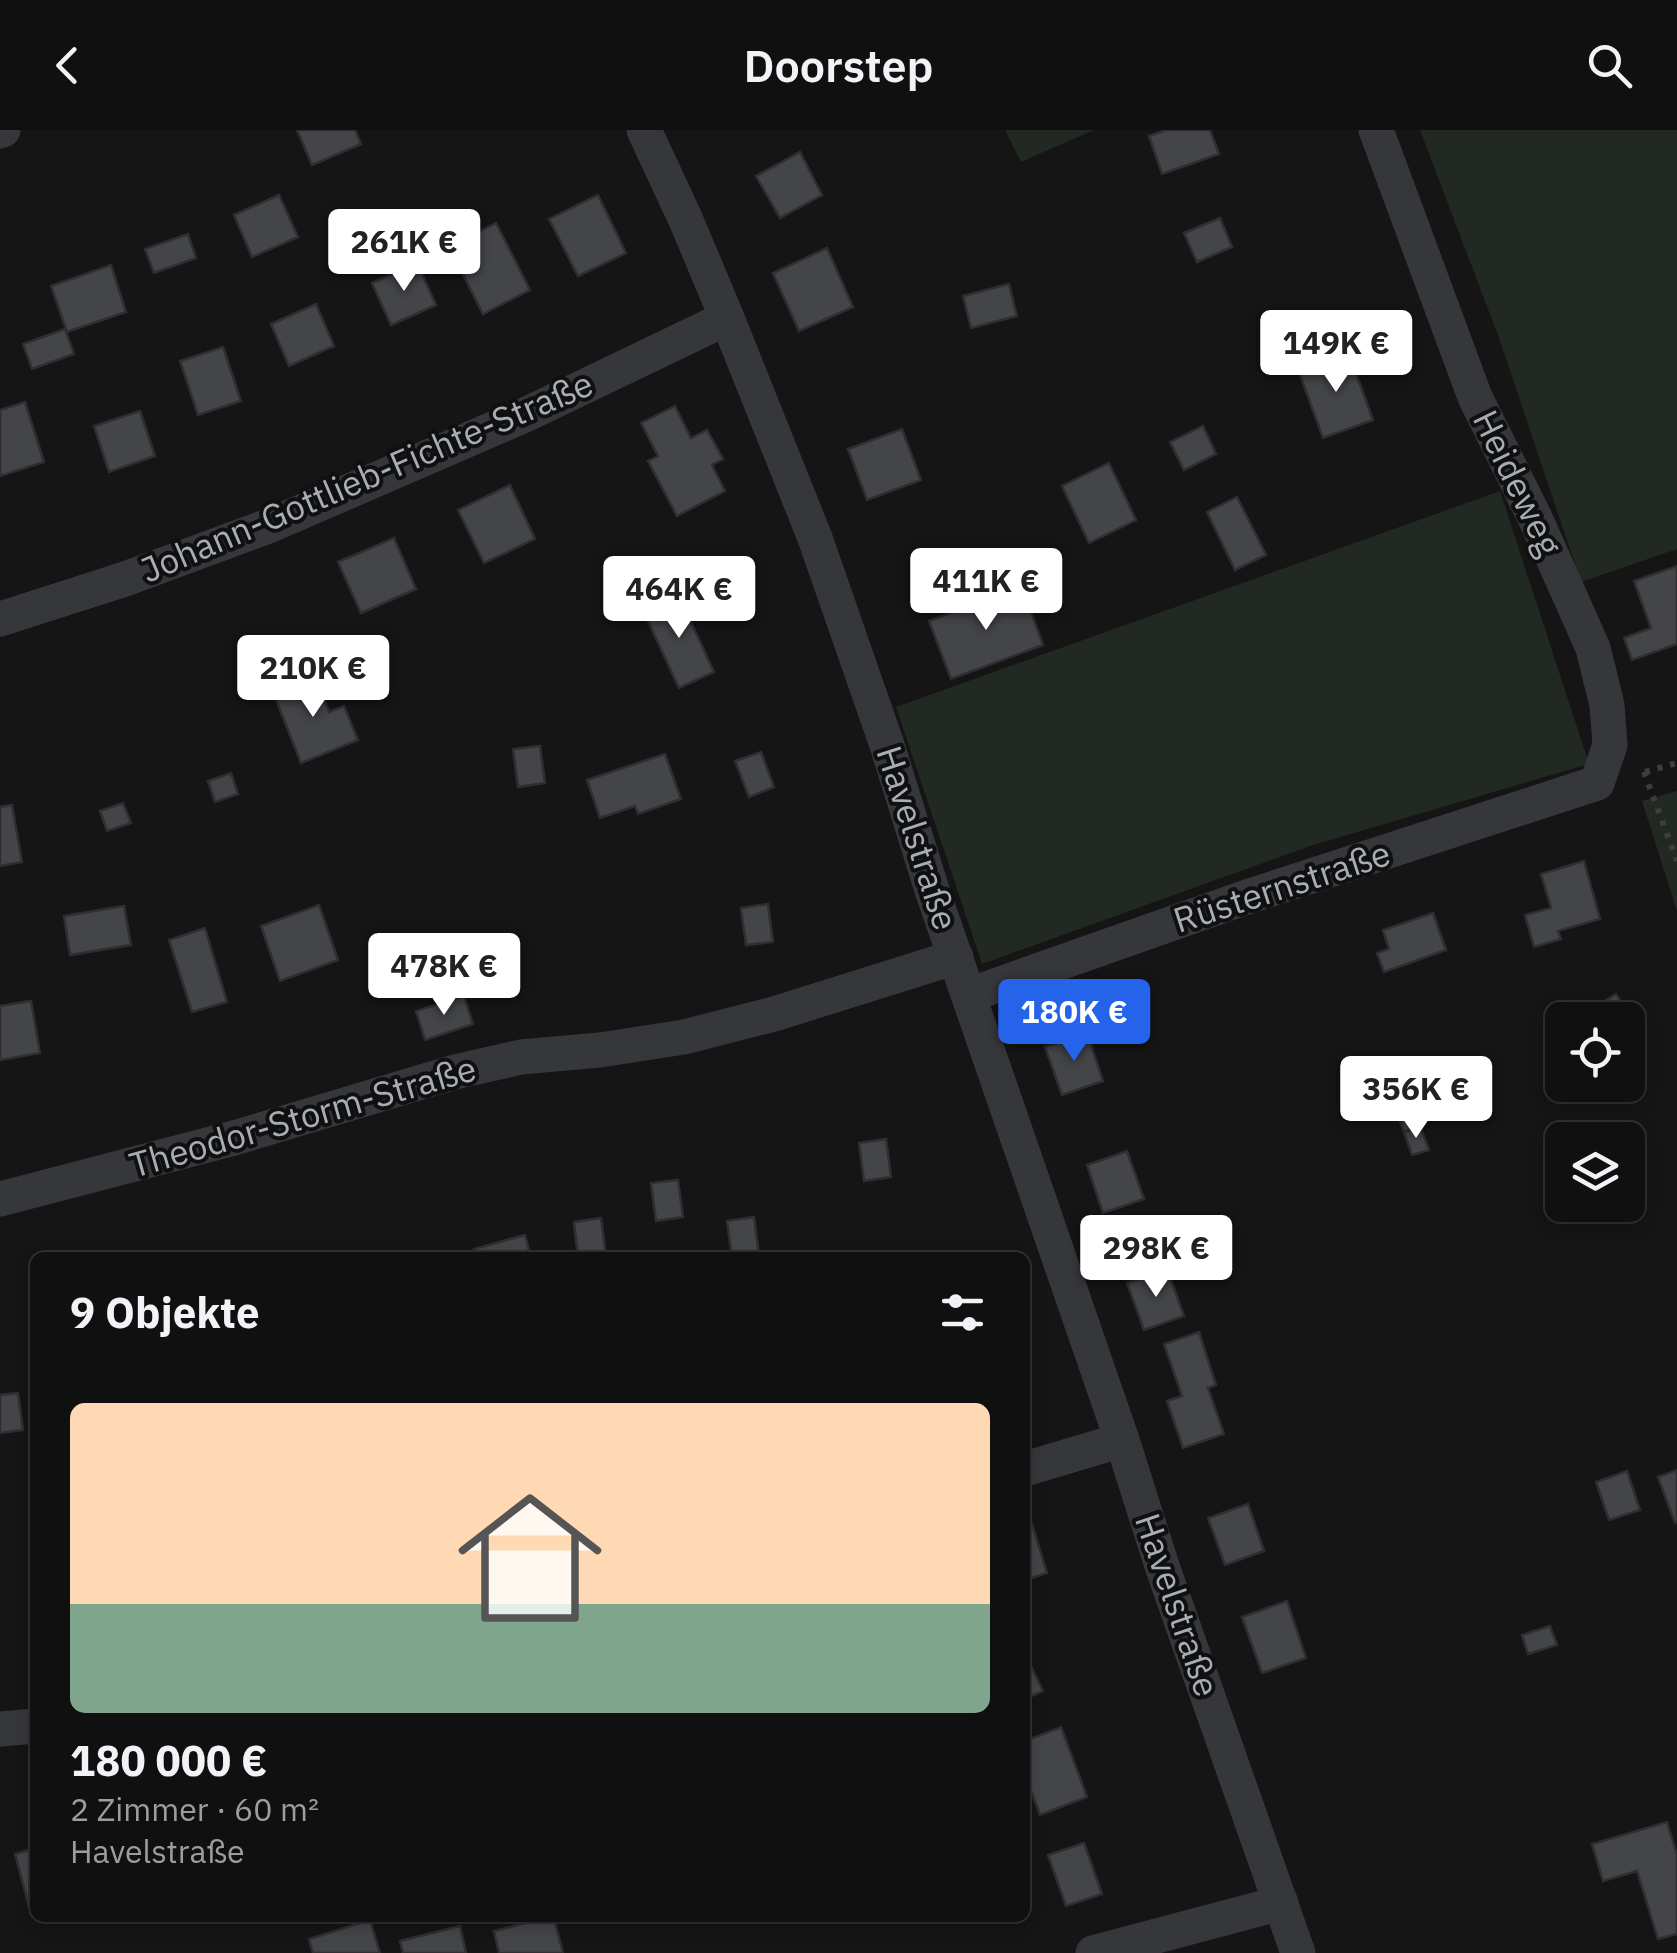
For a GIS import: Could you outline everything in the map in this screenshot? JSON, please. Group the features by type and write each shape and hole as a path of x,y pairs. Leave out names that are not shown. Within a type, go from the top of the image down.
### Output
{"street":[{"name":"Havelstraße","path":"644,130 727,318 815,538 1162,1566 1298,1953"},
{"name":"Heideweg","path":"1376,130 1475,397 1593,648 1606,704 1610,745 1596,783"},
{"name":"Johann-Gottlieb-Fichte-Straße","path":"0,619 258,530 524,415 727,318"},
{"name":"Rüsternstraße","path":"969,995 1244,898 1596,783"},
{"name":"Theodor-Storm-Straße","path":"0,1199 216,1143 455,1072 520,1056 600,1050 684,1037 774,1014 956,957"},
{"path":"1030,1468 1122,1440"},
{"path":"0,1729 30,1726"},
{"path":"1093,1953 1281,1903"}],"path":[{"path":"1644,772 1677,860"}],"shaded area":[{"path":"1005,130 1094,130 1021,162"},
{"path":"1420,130 1677,130 1677,549 1581,582 1499,338"},
{"path":"1500,491 1589,764 1313,845 982,964 896,707"},
{"path":"1677,791 1677,911 1642,801"}],"building":[{"path":"297,130 355,130 361,144 312,165"},
{"path":"1166,130 1210,130 1219,154 1162,174 1149,136"},
{"path":"800,152 822,195 780,218 756,176"},
{"path":"279,195 298,237 252,257 234,215"},
{"path":"598,195 626,253 578,276 549,219"},
{"path":"1220,218 1232,247 1197,262 1184,233"},
{"path":"496,223 530,290 483,314 449,247"},
{"path":"188,234 196,258 154,273 145,249"},
{"path":"827,248 853,307 799,331 773,273"},
{"path":"417,263 436,305 391,325 372,283"},
{"path":"111,265 126,312 67,332 51,286"},
{"path":"1009,284 1017,316 971,328 963,296"},
{"path":"316,304 334,346 289,366 271,324"},
{"path":"65,329 74,354 32,369 23,344"},
{"path":"223,347 241,401 198,415 180,361"},
{"path":"1348,351 1373,420 1323,438 1298,369"},
{"path":"25,402 44,462 0,476 0,410"},
{"path":"675,406 691,438 707,430 723,459 712,465 725,491 677,516 648,461 658,456 641,423"},
{"path":"140,411 155,456 109,472 94,426"},
{"path":"1203,426 1216,454 1184,470 1170,442"},
{"path":"902,429 921,480 867,500 848,449"},
{"path":"1109,463 1136,520 1089,543 1062,486"},
{"path":"510,485 535,539 484,563 458,510"},
{"path":"1237,497 1266,555 1235,570 1207,512"},
{"path":"394,538 416,589 361,613 338,562"},
{"path":"1677,566 1677,644 1632,660 1624,638 1651,628 1634,581"},
{"path":"1022,587 1043,645 951,679 929,621"},
{"path":"678,594 714,672 679,688 643,610"},
{"path":"315,676 329,712 344,706 358,740 301,763 273,692"},
{"path":"540,746 545,783 518,787 513,749"},
{"path":"761,752 774,787 749,797 735,761"},
{"path":"665,754 681,799 638,814 635,806 600,818 587,780"},
{"path":"231,773 238,794 215,802 208,781"},
{"path":"123,803 131,823 107,831 100,811"},
{"path":"12,805 22,862 0,866 0,807"},
{"path":"1584,861 1600,919 1558,931 1561,939 1534,947 1525,915 1551,908 1541,874"},
{"path":"768,904 773,942 746,945 741,908"},
{"path":"319,905 338,960 280,981 261,926"},
{"path":"124,906 131,945 70,955 64,916"},
{"path":"1433,913 1446,950 1384,972 1377,953 1389,949 1383,930"},
{"path":"205,928 227,1002 192,1012 169,940"},
{"path":"1616,994 1621,1002 1604,1002"},
{"path":"464,996 473,1024 425,1040 416,1011"},
{"path":"31,1001 40,1053 0,1060 0,1006"},
{"path":"1087,1033 1103,1081 1062,1095 1045,1047"},
{"path":"1412,1103 1420,1126 1404,1132 1395,1109"},
{"path":"1420,1126 1429,1150 1412,1155 1404,1132"},
{"path":"886,1139 891,1177 864,1181 859,1143"},
{"path":"1127,1151 1144,1199 1103,1213 1087,1165"},
{"path":"678,1180 683,1217 656,1221 651,1183"},
{"path":"754,1217 759,1252 731,1252 727,1221"},
{"path":"601,1218 605,1252 577,1252 574,1222"},
{"path":"525,1235 529,1252 475,1252 474,1249"},
{"path":"1167,1269 1184,1316 1144,1330 1127,1283"},
{"path":"1199,1332 1216,1385 1208,1388 1224,1434 1183,1448 1167,1401 1182,1396 1164,1344"},
{"path":"18,1393 23,1430 0,1433 0,1395"},
{"path":"1677,1470 1677,1522 1675,1523 1658,1477"},
{"path":"1627,1471 1640,1510 1609,1520 1596,1482"},
{"path":"1248,1504 1264,1551 1225,1565 1208,1518"},
{"path":"1030,1518 1047,1573 1030,1578"},
{"path":"1287,1601 1306,1658 1262,1673 1242,1617"},
{"path":"1550,1626 1557,1645 1528,1654 1522,1635"},
{"path":"1030,1664 1043,1691 1030,1697"},
{"path":"1061,1727 1087,1797 1040,1815 1030,1788 1030,1739"},
{"path":"1667,1822 1677,1855 1677,1934 1658,1939 1637,1871 1603,1881 1592,1844"},
{"path":"1084,1843 1102,1894 1066,1906 1048,1855"},
{"path":"30,1850 30,1907 29,1907 15,1854"},
{"path":"371,1922 380,1953 313,1953 309,1939"},
{"path":"530,1922 555,1922 563,1953 499,1953 494,1931"},
{"path":"460,1926 466,1953 403,1953 400,1941"}]}
